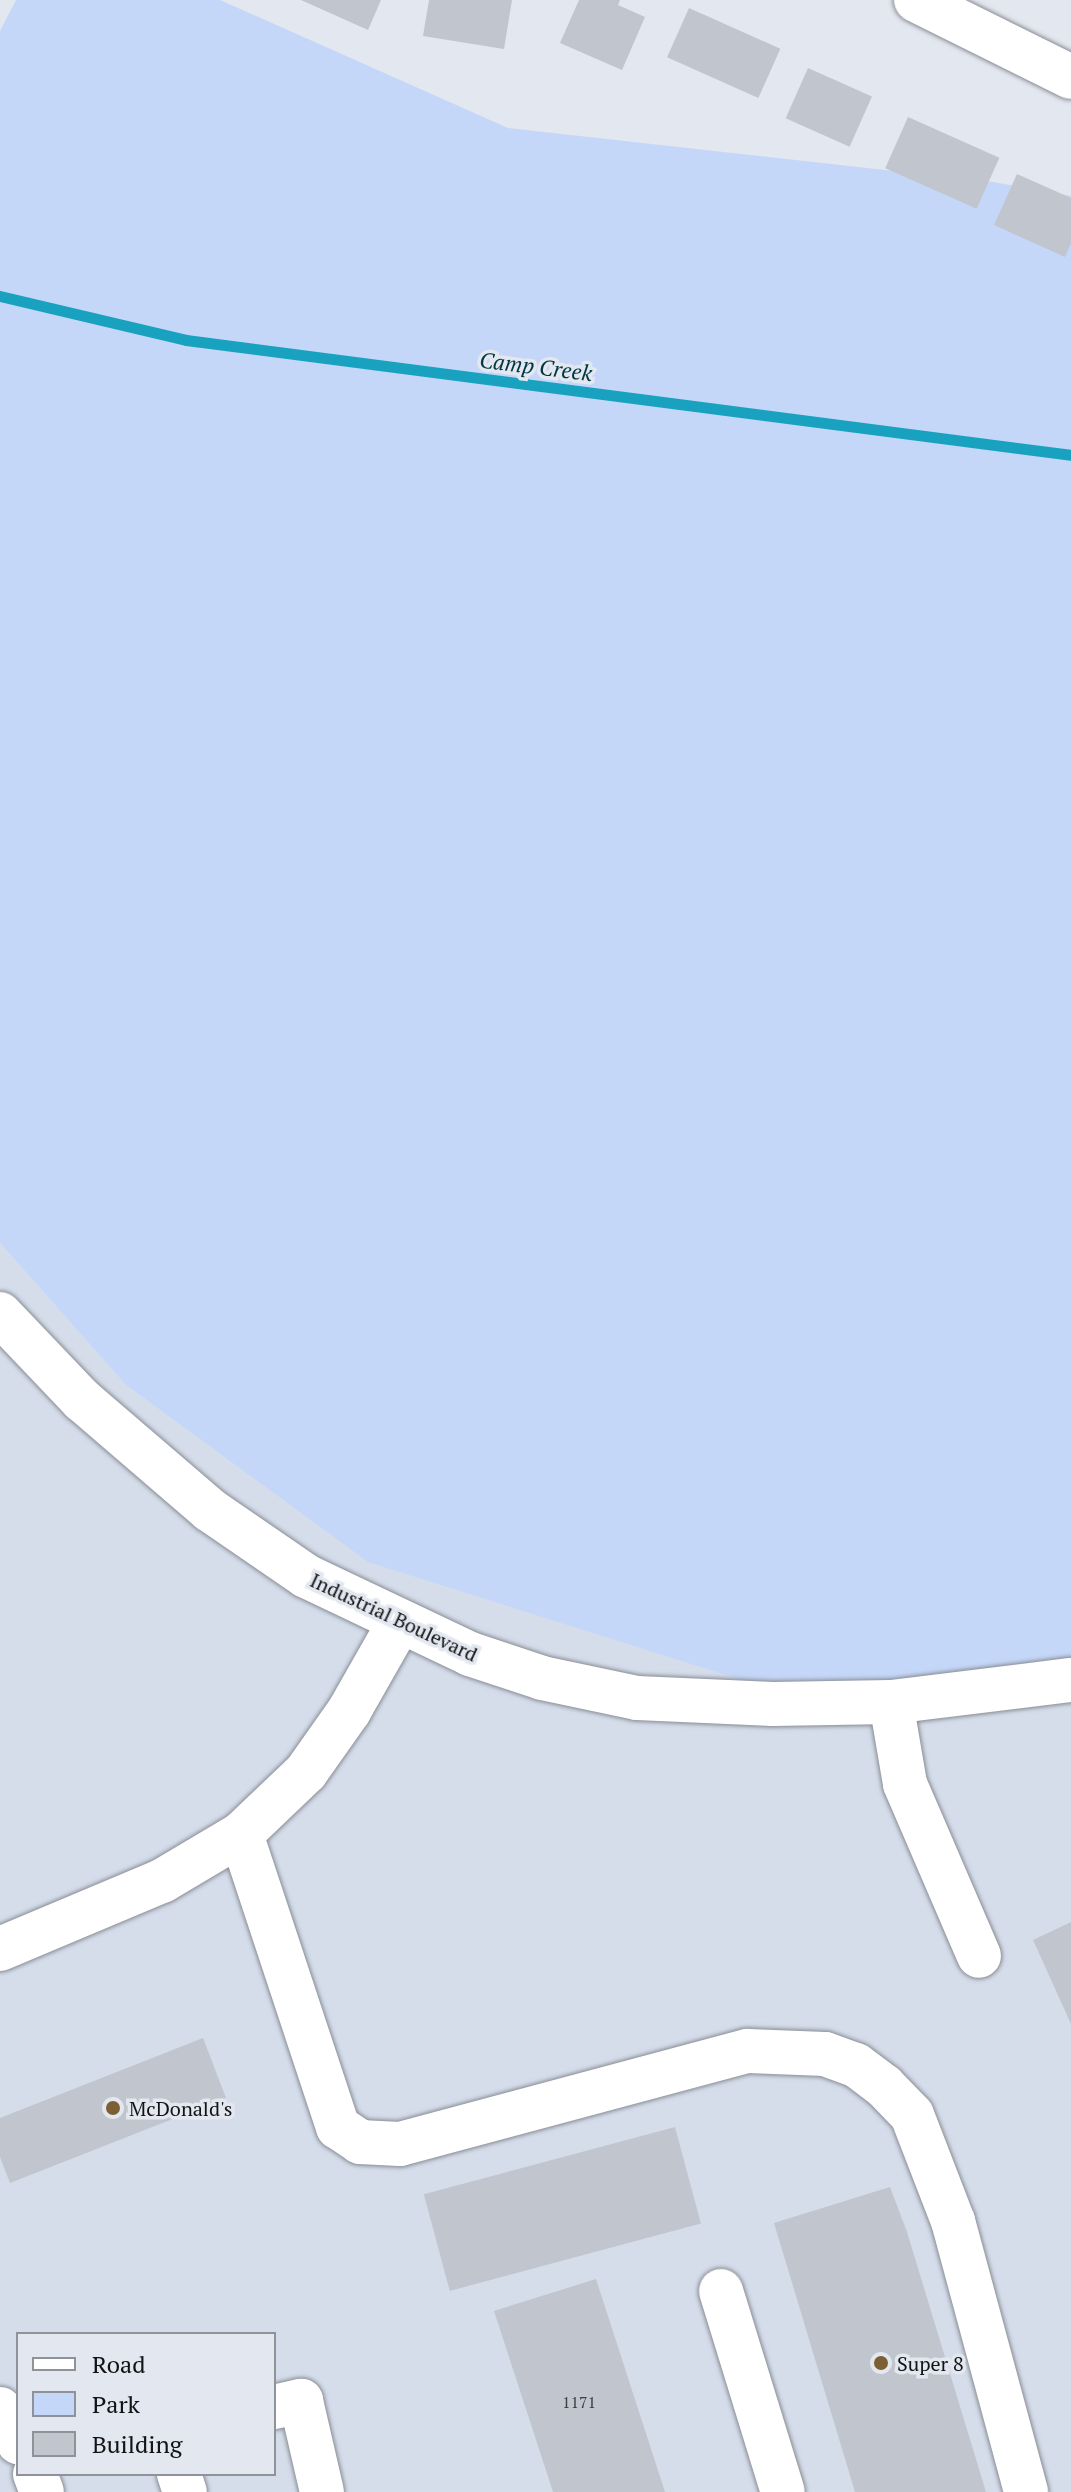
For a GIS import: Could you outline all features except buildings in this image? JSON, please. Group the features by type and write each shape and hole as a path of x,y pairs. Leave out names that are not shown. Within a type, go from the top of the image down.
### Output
{"street":[{"path":"916,0 1071,77"},
{"name":"Industrial Boulevard","path":"0,1314 82,1400 210,1510 306,1576 399,1623 542,1678 637,1698 773,1704 891,1702 1071,1680"},
{"path":"0,1949 162,1881 241,1834 306,1772 349,1711 399,1623"},
{"path":"891,1702 905,1784 979,1956"},
{"path":"241,1834 338,2127 360,2142 400,2144 748,2051 784,2048 825,2054 856,2065 884,2086 912,2115 953,2221 1026,2492"},
{"path":"721,2291 783,2492"},
{"path":"276,2407 301,2401 322,2492"},
{"path":"0,2409 16,2438"},
{"path":"276,2435 296,2456 306,2492"}],"shaded area":[{"path":"0,1243 125,1384 1071,1683 1071,2492 0,2492"}],"green space":[{"path":"16,0 220,0 508,128 993,182 1071,196 1071,1683 764,1687 368,1562 125,1384 0,1243 0,31"}],"waterway":[{"name":"Camp Creek","path":"0,296 186,340 1071,455"}],"place":[{"name":"McDonald's","path":"113,2108"},
{"name":"Super 8","path":"881,2363"}]}
